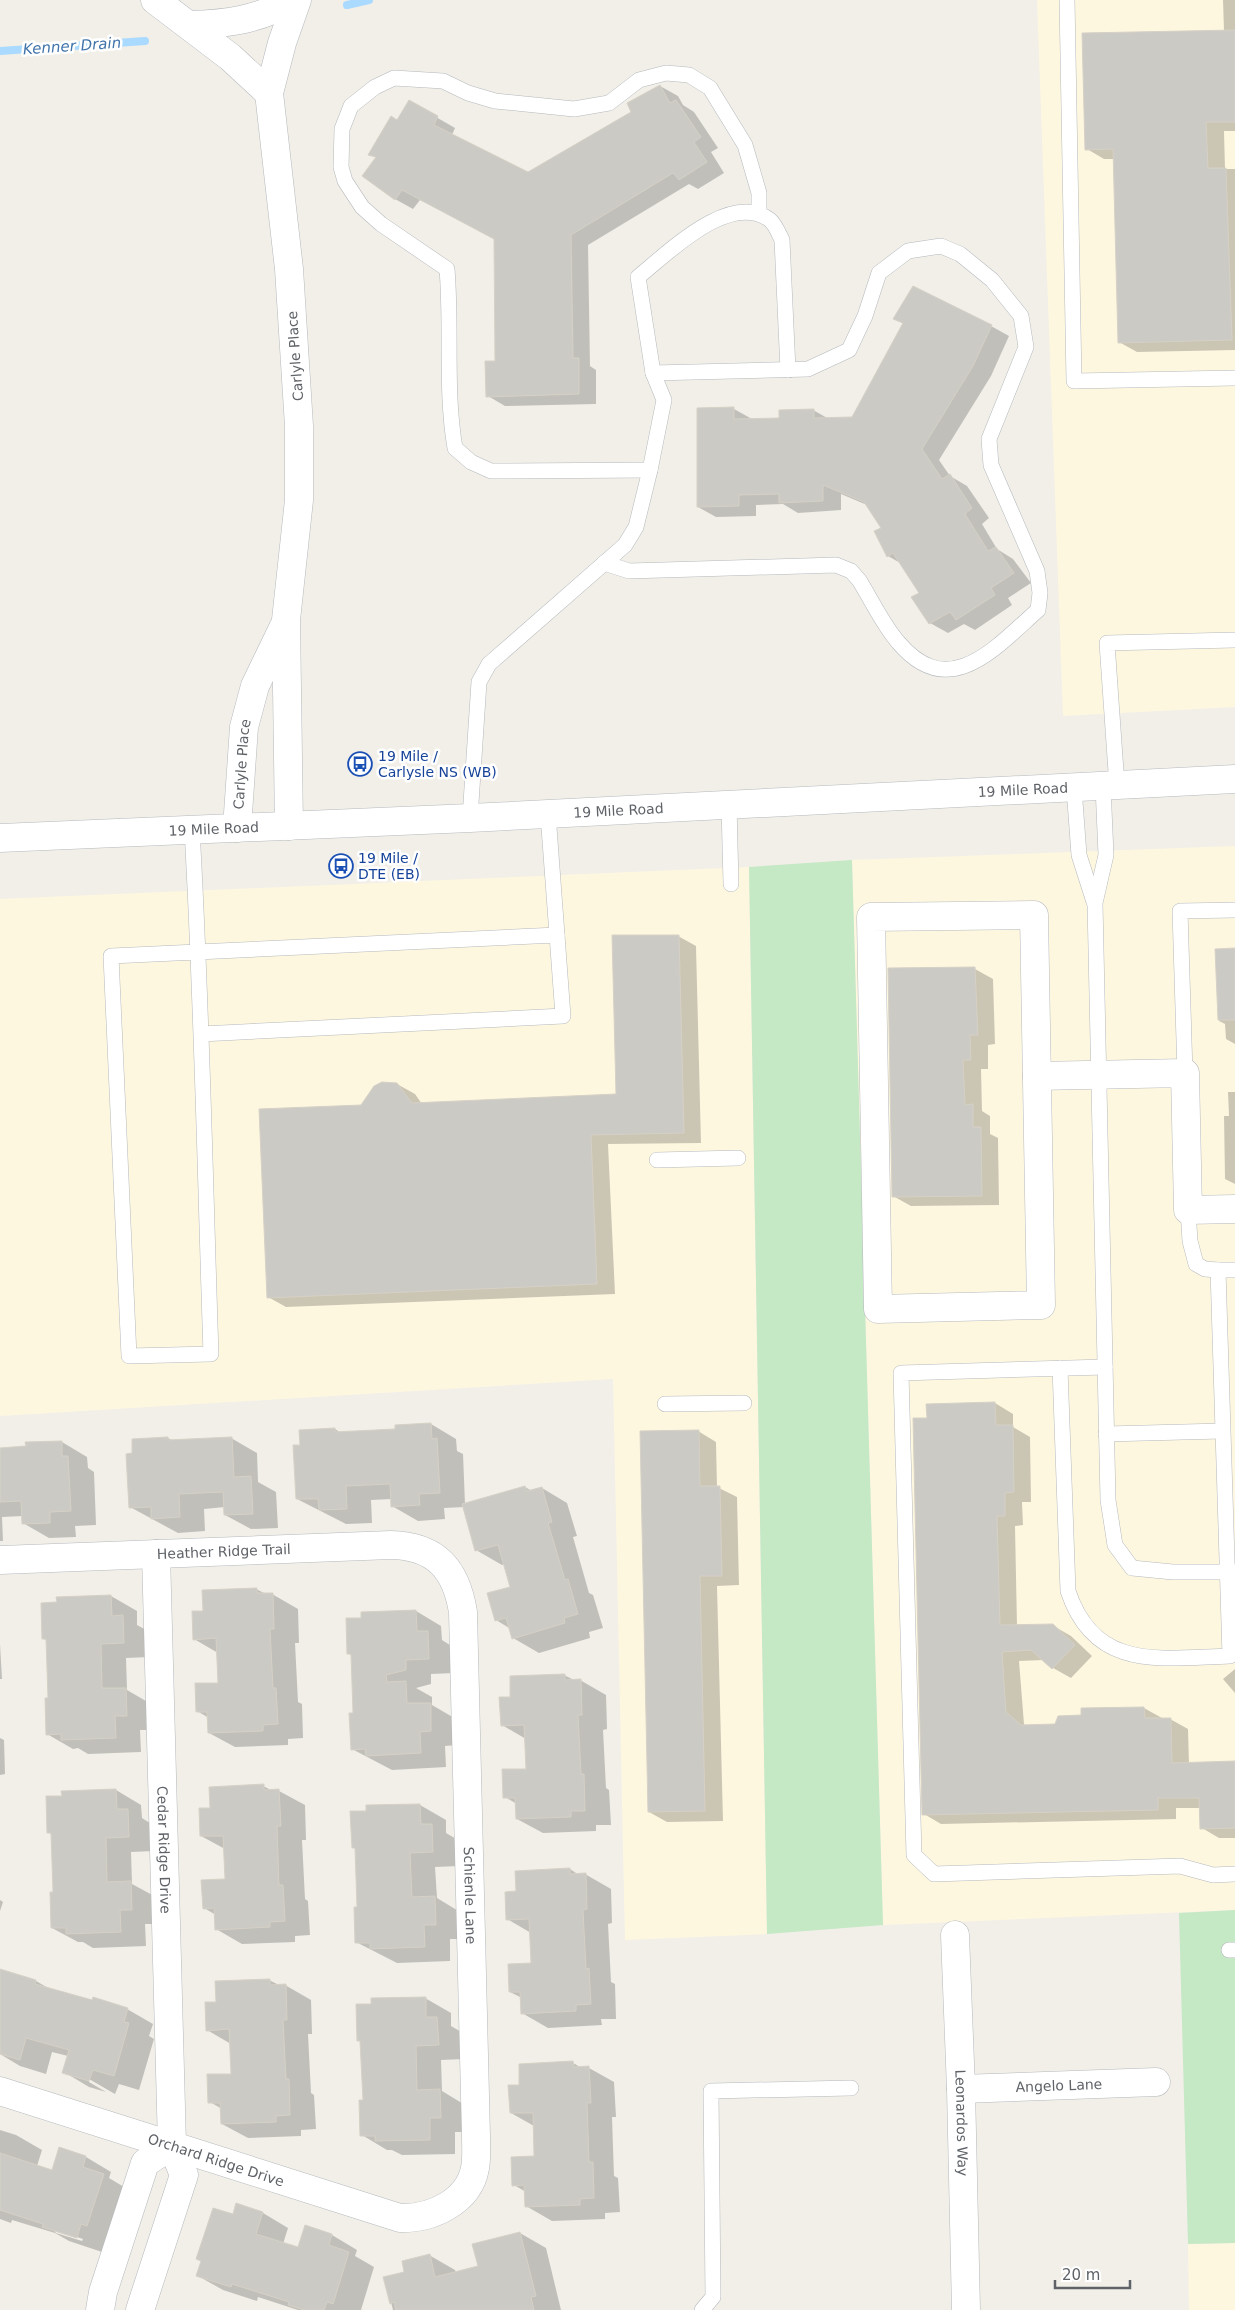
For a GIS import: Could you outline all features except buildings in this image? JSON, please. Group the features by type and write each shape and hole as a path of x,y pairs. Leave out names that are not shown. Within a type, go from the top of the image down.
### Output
{"street":[{"path":"155,0 230,57 269,93"},
{"path":"189,25 214,24 247,18 275,11 290,0"},
{"name":"Carlyle Place","path":"289,826 286,620 299,500 299,426 289,268 269,93 282,43 297,0"},
{"name":"Carlyle Place","path":"237,828 244,726 255,686 286,620"},
{"name":"19 Mile Road","path":"0,838 470,818 1235,779"},
{"path":"1034,915 1037,1076 1041,1305 878,1309 872,917 1034,915"},
{"path":"1037,1076 1185,1074 1188,1210 1235,1209"},
{"name":"Heather Ridge Trail","path":"0,1560 408,1545 424,1550 442,1564"},
{"name":"Cedar Ridge Drive","path":"140,2310 184,2176 172,2145 156,1554"},
{"name":"Schienle Lane","path":"433,2214 453,2202 465,2188 475,2169 476,2156 463,1612 455,1581 442,1564"},
{"name":"Leonardos Way","path":"955,1935 966,2310"},
{"name":"Angelo Lane","path":"961,2089 1156,2082"},
{"name":"Orchard Ridge Drive","path":"0,2090 387,2215 412,2219 433,2214"},
{"path":"100,2310 103,2292 145,2163 172,2145"}],"lane":[{"path":"1067,0 1074,381 1235,378"},
{"path":"650,470 491,471 471,462 455,448 451,427 449,297 446,269 381,224 362,206 346,181 340,167 340,151 342,129 351,106 375,87 394,78 443,81 468,93 495,101 574,109 609,103 639,80 666,73 689,75 710,88 745,145 759,193 759,214"},
{"path":"470,818 479,682 489,664 625,545 636,527 664,400 653,372 638,277 700,228 735,212 752,211 772,221 782,240 788,370"},
{"path":"604,563 629,571 836,565 851,571 859,580 898,642 926,667 945,671 967,667 1003,642 1038,610 1040,593 1037,571 991,465 989,439 1026,347 1021,316 992,280 960,254 941,246 908,251 879,273 865,316 849,350 808,369 653,372"},
{"path":"1231,1572 1173,1572 1132,1568 1115,1545 1108,1500 1095,903 1106,855 1110,786 1107,643 1235,640"},
{"path":"1074,788 1079,855 1095,903"},
{"path":"729,805 731,884"},
{"path":"201,1034 563,1016 548,814"},
{"path":"192,830 197,951 201,1034 211,1354 128,1356 111,956 197,951 558,935"},
{"path":"1185,1074 1180,911 1235,910"},
{"path":"657,1160 738,1158"},
{"path":"1188,1210 1190,1241 1196,1264 1205,1269 1235,1270"},
{"path":"1060,1368 1068,1591 1073,1608 1083,1623 1101,1641 1121,1652 1144,1657 1230,1656 1231,1572 1222,1431 1218,1270"},
{"path":"1105,1367 901,1373 914,1855 934,1874 1180,1866 1213,1875 1235,1874"},
{"path":"665,1404 744,1402"},
{"path":"1106,1434 1222,1431"},
{"path":"702,2310 713,2297 711,2091 851,2088"}],"shaded area":[{"path":"1037,0 1235,0 1235,707 1063,716"},
{"path":"1235,846 1235,1910 883,1925 852,860"},
{"path":"749,867 767,1934 625,1940 613,1379 0,1416 0,899"},
{"path":"1235,2243 1235,2310 1189,2310 1188,2244"}],"green space":[{"path":"852,860 883,1925 767,1934 749,867"},
{"path":"1235,1910 1235,2243 1188,2244 1179,1913"}],"waterway":[{"name":"Kenner Drain","path":"347,5 369,0"},
{"name":"Kenner Drain","path":"0,51 145,41"}],"place":[{"name":"19 Mile / Carlysle NS (WB)","path":"360,764"},
{"name":"19 Mile / DTE (EB)","path":"341,866"}]}
